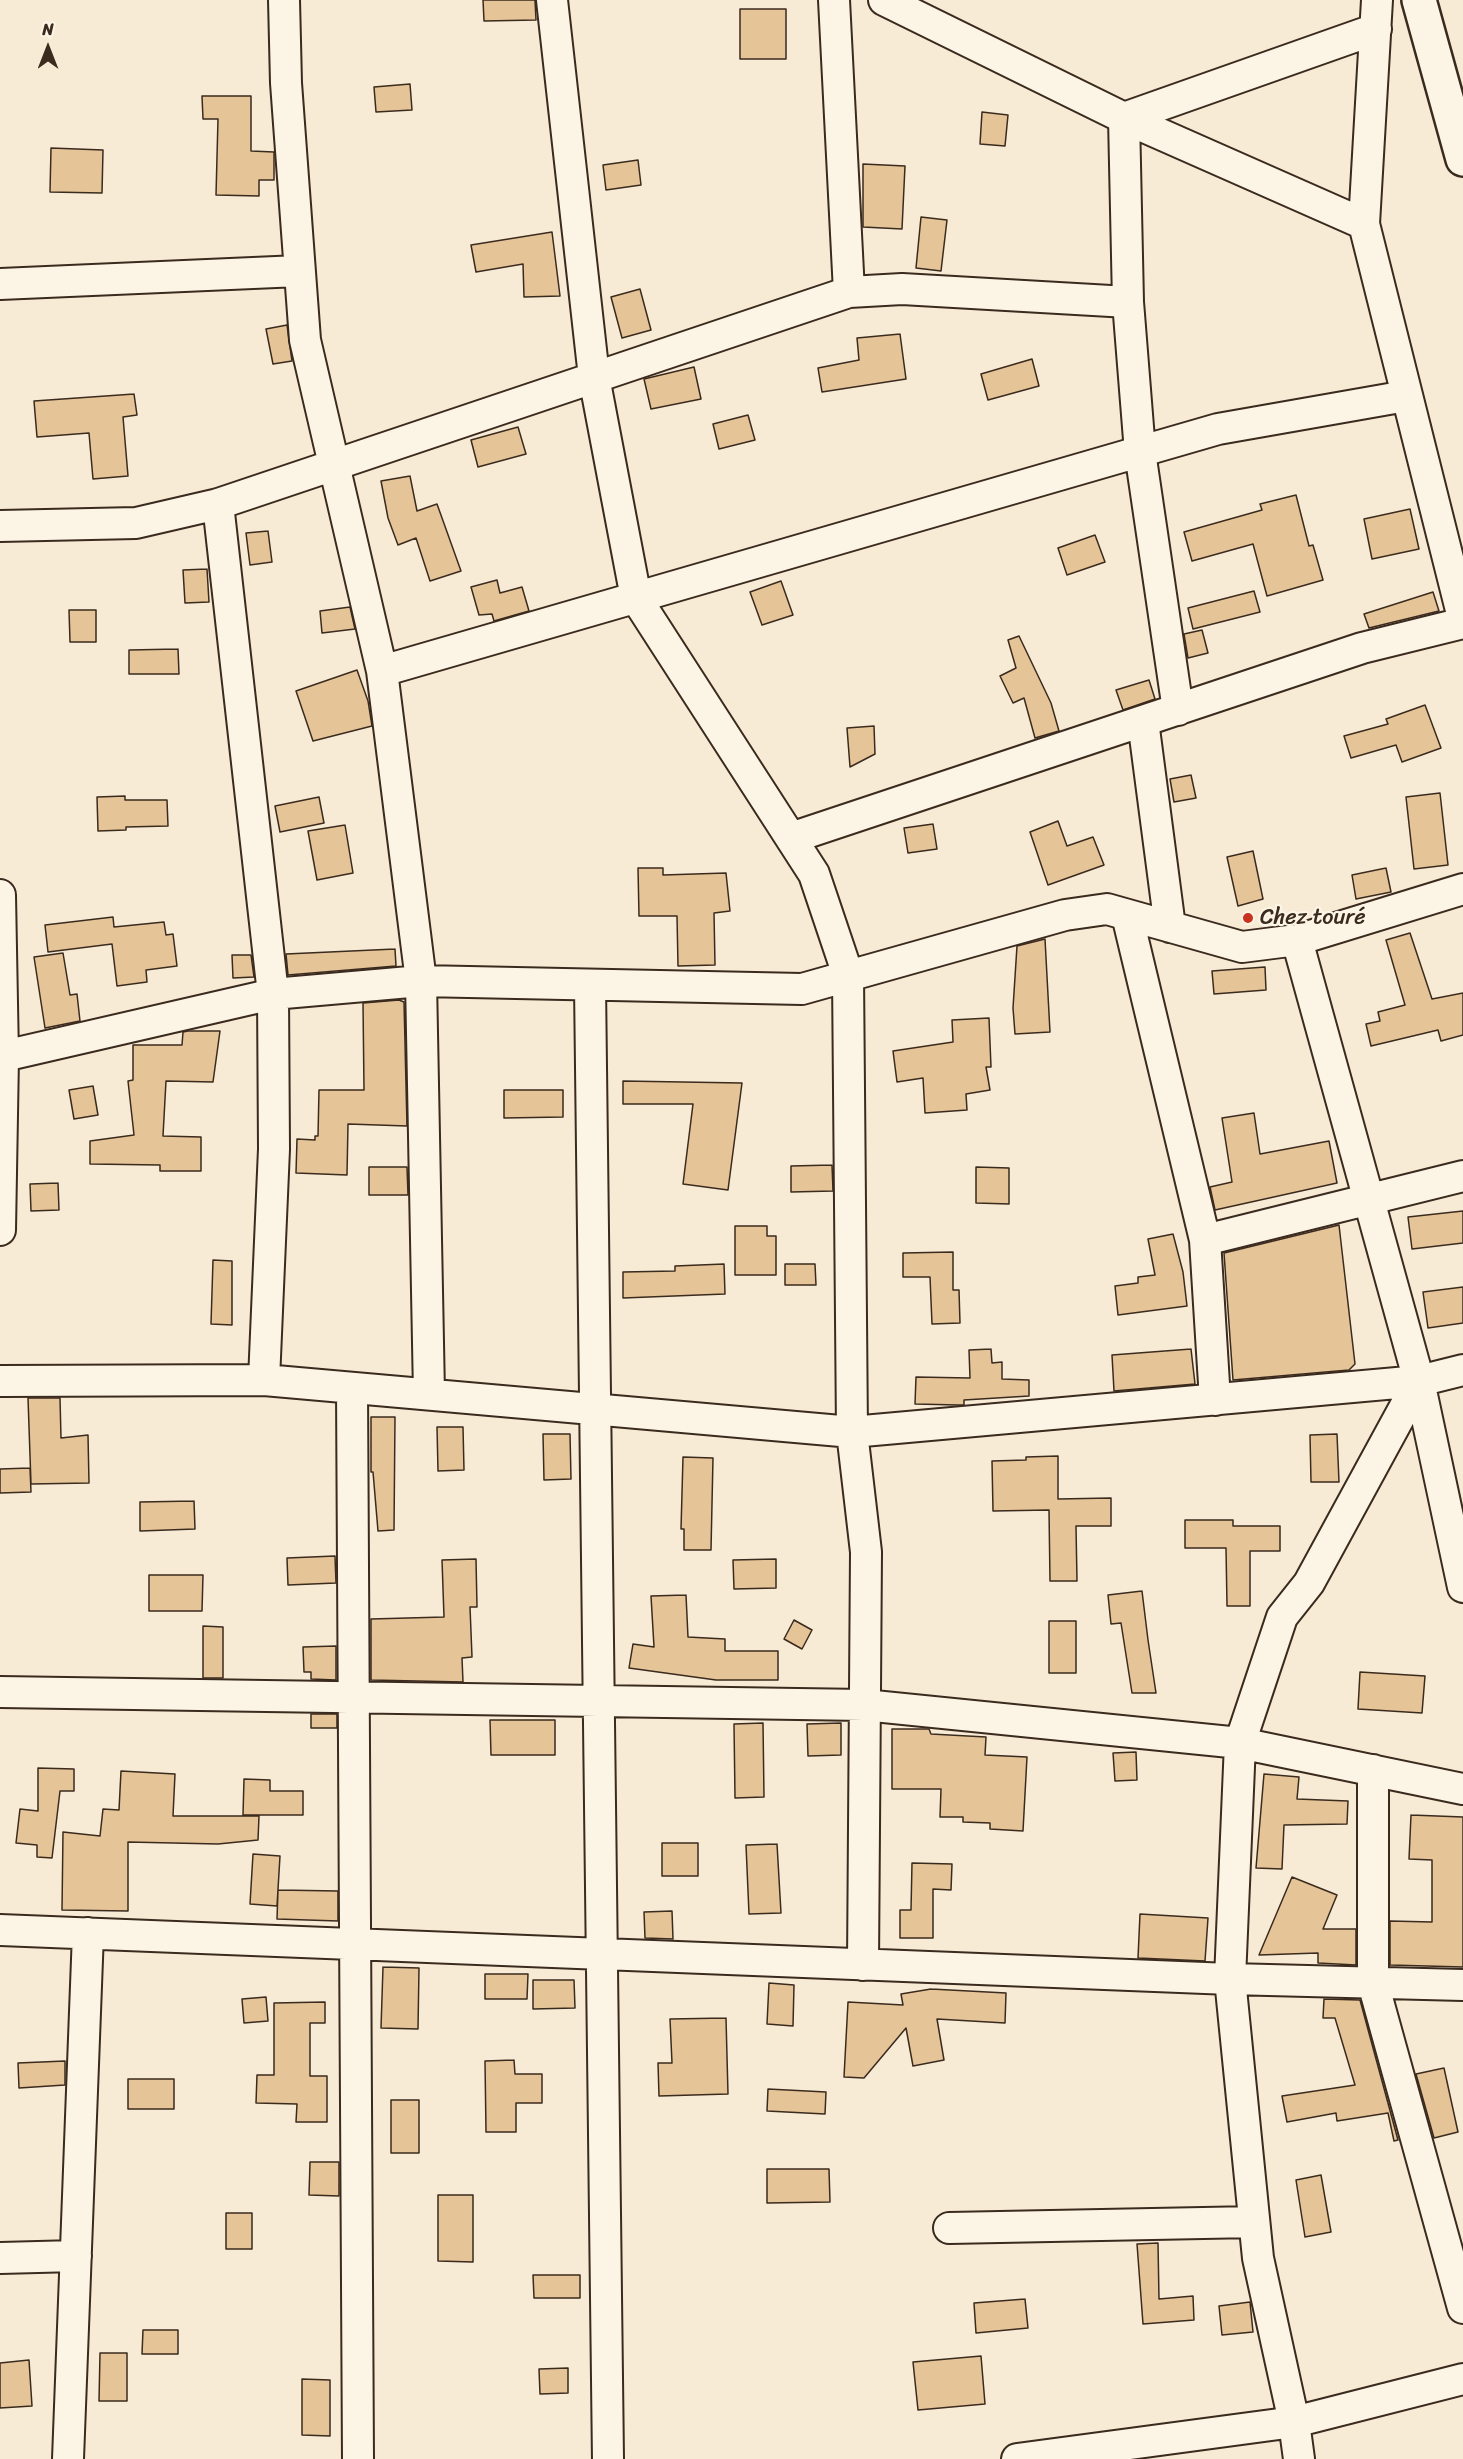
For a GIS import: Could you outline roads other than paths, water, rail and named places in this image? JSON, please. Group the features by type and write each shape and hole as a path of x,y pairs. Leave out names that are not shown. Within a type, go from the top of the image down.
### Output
{"highway":[{"path":"1419,0 1463,159"}],"street":[{"path":"284,0 286,83 305,340 382,671 421,981 429,1394"},
{"path":"552,0 594,377 636,598 814,874 848,975 852,1432 866,1552 863,1965"},
{"path":"834,0 849,292"},
{"path":"885,0 1124,118 1364,224"},
{"path":"1124,118 1376,14 1364,224 1463,618"},
{"path":"1124,118 1128,302 1140,452 1178,710"},
{"path":"0,284 299,271"},
{"path":"0,526 136,523 218,504 849,292 902,289 1128,302"},
{"path":"382,671 1218,429 1406,396"},
{"path":"218,504 273,994 274,1149 264,1380"},
{"path":"791,838 1362,648 1463,623"},
{"path":"1143,721 1170,927"},
{"path":"1,1057 273,994 421,981 802,989 1065,915 1107,909 1242,947 1297,940 1463,889"},
{"path":"0,895 0,1230"},
{"path":"1127,915 1205,1240 1215,1400"},
{"path":"1297,940 1419,1381 1463,1587"},
{"path":"590,984 608,2459"},
{"path":"1205,1240 1463,1176"},
{"path":"0,1380 264,1380 852,1432 1419,1381 1463,1370"},
{"path":"1299,2459 1294,2422 1258,2258 1230,1979 1240,1743 1282,1617 1309,1583 1419,1381"},
{"path":"352,1388 358,2459"},
{"path":"0,1692 864,1705 1240,1743 1463,1789"},
{"path":"1372,1770 1373,1983 1463,2308"},
{"path":"0,1930 1230,1979 1463,1985"},
{"path":"68,2459 88,1933"},
{"path":"949,2228 1254,2222"},
{"path":"0,2258 76,2256"},
{"path":"1017,2459 1294,2422 1463,2379"}],"place":[{"name":"Chez touré","path":"1248,918"}]}
